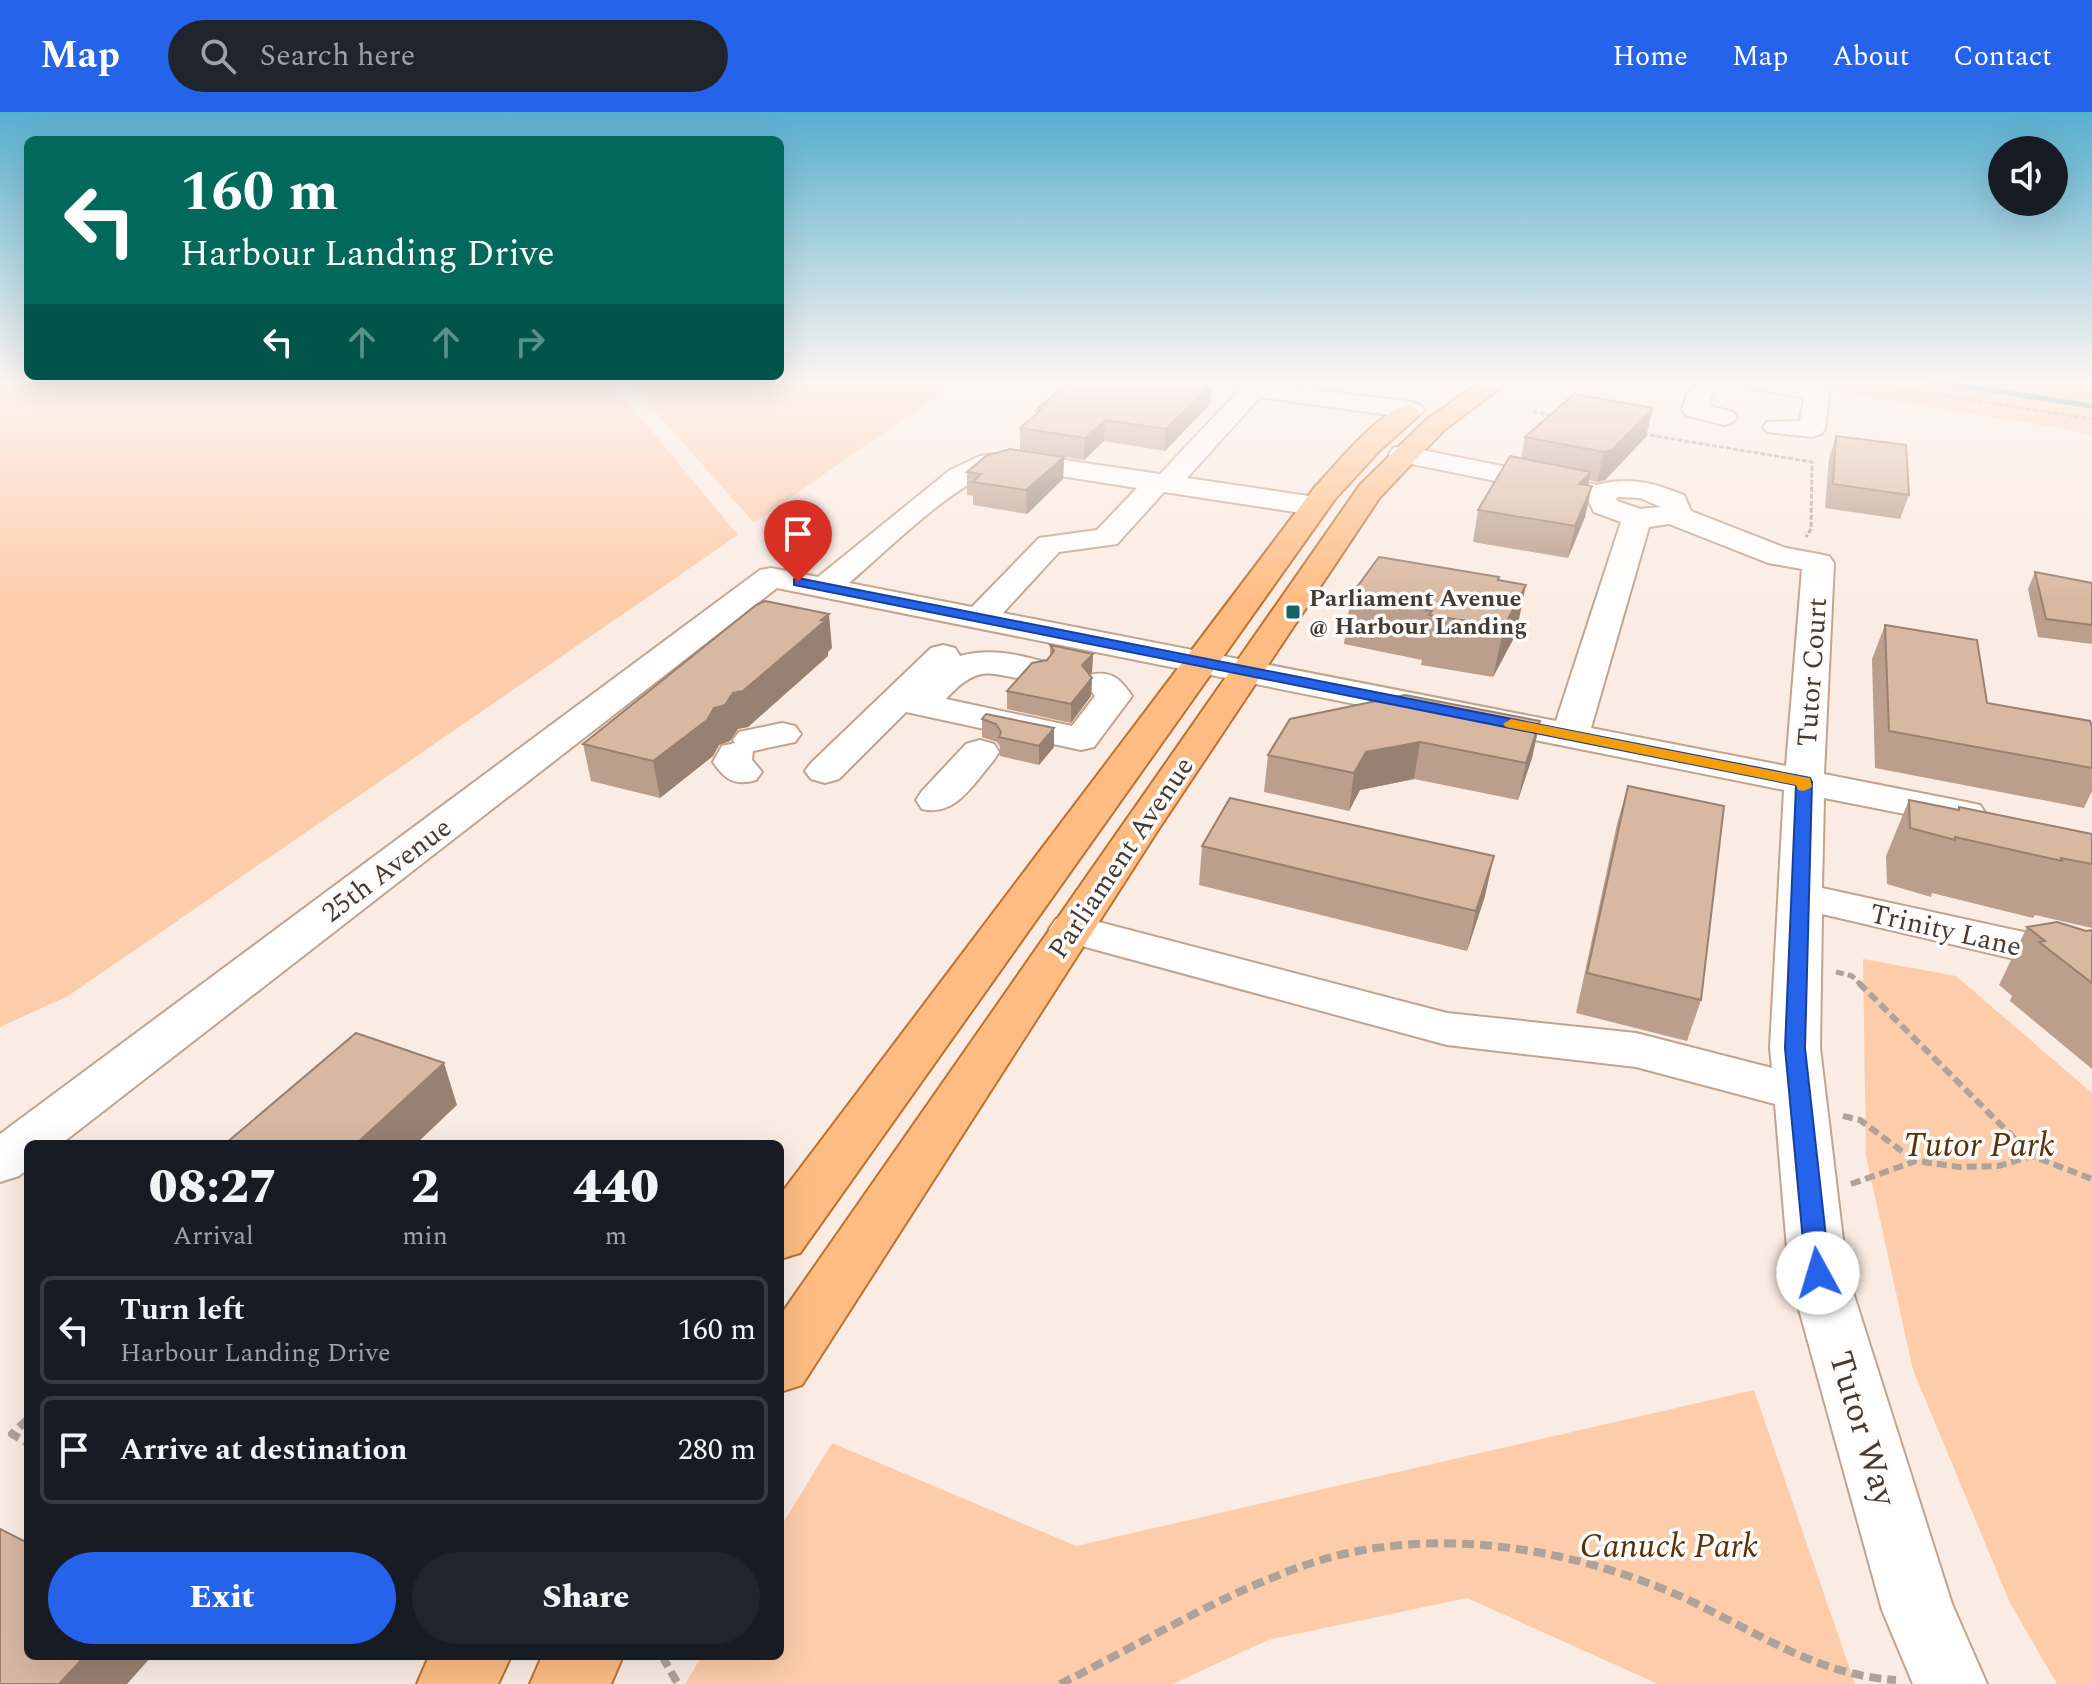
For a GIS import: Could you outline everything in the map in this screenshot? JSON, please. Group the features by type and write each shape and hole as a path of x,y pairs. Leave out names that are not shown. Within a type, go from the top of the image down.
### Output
{"main road":[{"name":"Parliament Avenue","path":"784,1232 1315,506 1362,454"},
{"name":"Parliament Avenue","path":"784,1360 1245,671 1370,491 1402,454"},
{"path":"454,1684 471,1660"},
{"path":"567,1684 583,1660"}],"street":[{"path":"980,618 1050,544 1106,538 1189,454"},
{"path":"1404,454 1600,494 1623,488 1651,491 1674,501 1677,510 1671,514"},
{"path":"825,587 960,476 990,462 1010,460 1315,506"},
{"path":"1600,494 1604,506 1637,517 1671,514 1779,556 1807,551"},
{"path":"1570,735 1637,517"},
{"name":"Tutor Court","path":"1804,782 1807,551"},
{"name":"25th Avenue","path":"29,1140 771,577 825,587"},
{"path":"825,587 2001,821"},
{"path":"909,702 943,655"},
{"path":"825,771 909,702 968,662 1033,669"},
{"path":"909,702 1008,745 1081,739 1114,696 1103,683"},
{"path":"936,800 1008,745"},
{"name":"Tutor Way","path":"1804,782 1795,1048 1818,1273 1918,1610 1950,1684"},
{"name":"Trinity Lane","path":"1800,896 2092,962"},
{"path":"1072,929 1447,1029 1636,1050 1800,1100"},
{"name":"25th Avenue","path":"0,1162 24,1144"}],"path":[{"path":"1759,454 1812,462 1814,480 1810,504 1813,513 1807,551"},
{"path":"1798,963 1852,976 2032,1156 2092,1179"},
{"path":"1800,1100 1860,1120 1916,1161 1960,1167 1998,1166 2032,1156"},
{"path":"1810,1193 1866,1181 1916,1161"},
{"path":"24,1423 12,1434 24,1441"},
{"path":"1060,1684 1228,1599 1302,1566 1361,1551 1416,1545 1531,1551 1590,1563 1661,1588 1844,1674 1860,1677"},
{"path":"664,1660 678,1684"}],"green space":[{"path":"0,454 671,454 738,535 68,996 0,1027"},
{"path":"693,454 853,454 754,523"},
{"name":"Tutor Park","path":"1863,959 1956,976 2092,1093 2092,1684 2057,1684 2010,1603 1913,1370 1866,1156"},
{"name":"Canuck Park","path":"1754,1390 1855,1684 1658,1684 1467,1598 1268,1640 1173,1684 685,1684 700,1660 784,1660 784,1521 832,1443 1076,1546"}],"building":[{"path":"1046,454 1064,457 1026,490 973,482 981,474 967,472 986,456"},
{"path":"1835,454 1907,454 1909,495 1833,484"},
{"path":"1510,456 1591,472 1579,484 1592,486 1575,526 1478,510"},
{"path":"1379,557 1499,577 1498,580 1526,585 1504,627 1429,615 1432,611 1351,595"},
{"path":"2035,572 2092,583 2092,625 2046,619"},
{"path":"765,601 829,614 821,620 825,621 743,691 733,693 725,705 714,708 707,720 653,761 583,744 756,605"},
{"path":"1885,625 1977,640 1987,703 2090,721 2092,768 1889,731"},
{"path":"1050,645 1093,654 1082,665 1092,678 1071,704 1007,691 1032,663 1047,660 1054,651"},
{"path":"1405,695 1540,721 1526,763 1420,742 1366,752 1354,773 1268,755 1290,719"},
{"path":"986,714 1054,728 1039,746 999,737 1001,732 996,724 982,719"},
{"path":"1628,786 1724,806 1701,1000 1587,973"},
{"path":"1230,798 1494,856 1476,911 1202,846"},
{"path":"1909,800 2092,834 2092,864 2061,858 2062,861 1955,837 1955,840 1910,828"},
{"path":"2057,922 2092,930 2092,983 2039,942 2045,941 2027,927"},
{"path":"356,1033 444,1063 360,1140 230,1140"},
{"path":"0,1529 24,1541 24,1660 81,1660 59,1684 0,1684"}],"slow traffic":[{"path":"1511,724 1804,782 1804,787"}],"place":[{"name":"Parliament Avenue @ Harbour Landing","path":"1293,612"}],"route":[{"path":"798,582 1804,782 1795,1048 1818,1273"}]}
